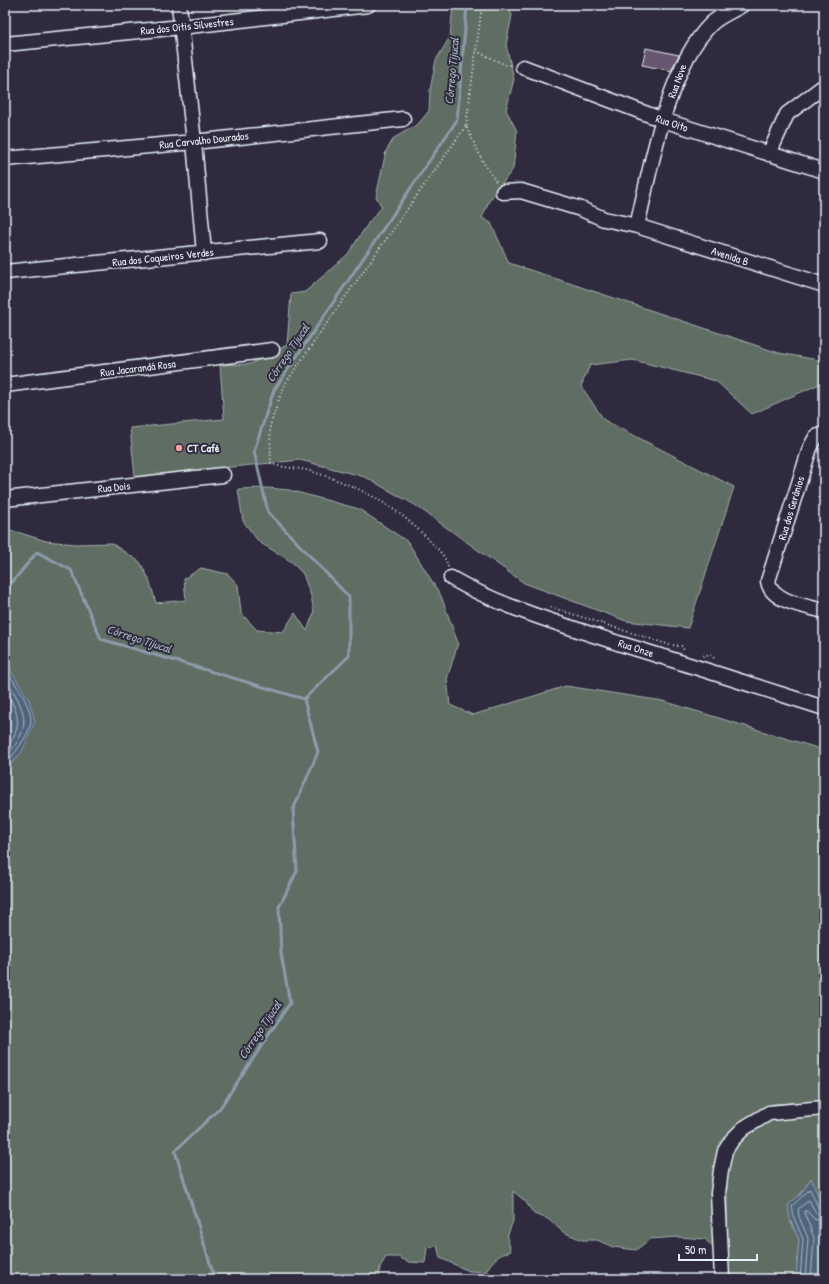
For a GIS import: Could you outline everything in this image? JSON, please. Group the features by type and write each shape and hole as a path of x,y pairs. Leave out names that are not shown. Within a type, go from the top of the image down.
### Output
{"street":[{"path":"179,5 204,252"},
{"name":"Rua dos Oitis Silvestres","path":"5,44 181,27 368,5"},
{"name":"Rua Nove","path":"637,226 663,120 683,62 711,24 742,5"},
{"name":"Rua Oito","path":"523,67 663,120 824,171"},
{"path":"769,154 787,114 824,86"},
{"name":"Rua Carvalho Dourados","path":"5,159 194,142 403,119"},
{"name":"Avenida B","path":"503,192 521,191 581,209 604,219 637,226 824,285"},
{"name":"Rua dos Coqueiros Verdes","path":"5,272 320,242"},
{"name":"Rua Jacarandá Rosa","path":"5,385 272,350"},
{"name":"Rua dos Gerânios","path":"823,434 816,437 810,448 768,581 768,586 771,591 779,597 824,611"},
{"name":"Rua Dois","path":"5,499 223,475"},
{"name":"Rua Onze","path":"451,578 475,592 494,600 569,627 824,708"},
{"path":"722,1279 718,1193 720,1170 725,1151 732,1140 744,1128 769,1113 824,1108"}],"path":[{"path":"451,578 445,557 418,528 394,508 339,481 307,470 276,466 271,463 270,426 284,387 329,320 466,126 482,5"},
{"path":"476,52 506,65 523,67"},
{"path":"466,126 483,162 503,192"},
{"path":"542,604 670,645 682,646 684,651 690,653"},
{"path":"697,655 703,656 710,654 716,660"}],"green space":[{"path":"453,5 507,5 512,15 506,45 514,79 506,110 517,131 513,169 489,201 482,218 491,223 509,263 779,353 824,361 824,382 752,414 716,381 633,360 590,365 581,386 604,420 734,487 688,628 626,621 524,583 415,505 365,477 300,460 135,477 130,428 224,419 220,365 250,364 287,345 291,294 305,292 348,254 369,222 382,207 376,197 386,151 394,138 418,124 429,111 430,90 436,60 450,37"},
{"path":"268,488 289,490 359,509 408,542 441,596 458,643 447,679 450,705 473,715 566,686 663,701 824,750 824,1102 772,1104 755,1113 727,1140 715,1250 705,1239 678,1237 650,1239 636,1250 613,1247 597,1240 582,1240 563,1232 548,1219 534,1214 525,1201 513,1191 513,1221 507,1237 511,1251 496,1258 486,1272 469,1271 440,1258 437,1245 427,1248 425,1263 409,1262 398,1257 386,1257 380,1267 379,1279 5,1279 5,530 46,541 76,544 111,543 140,562 149,579 156,603 186,600 184,579 201,568 228,574 238,585 241,613 257,630 283,632 295,613 307,631 314,612 311,596 303,574 292,562 259,542 243,521 238,489"},
{"path":"792,1116 824,1116 824,1210 811,1178 801,1194 788,1205 791,1223 799,1239 796,1279 727,1279 727,1159 735,1143 764,1121"}],"water":[{"path":"5,661 29,700 35,721 22,752 5,771"},
{"path":"811,1178 824,1210 824,1279 796,1279 799,1239 790,1219 788,1205 801,1194"}],"building":[{"path":"646,48 679,55 671,71 642,65"}],"waterway":[{"name":"Córrego Tijucal","path":"215,1279 175,1151 220,1108 290,1003 281,953 279,907 297,871 293,810 318,752 304,699 349,656 349,597 268,512 254,451 274,390 457,120 467,5"},
{"name":"Córrego Tijucal","path":"5,591 37,552 71,570 101,639 304,699"}],"place":[{"name":"CT Café","path":"179,448"}]}
